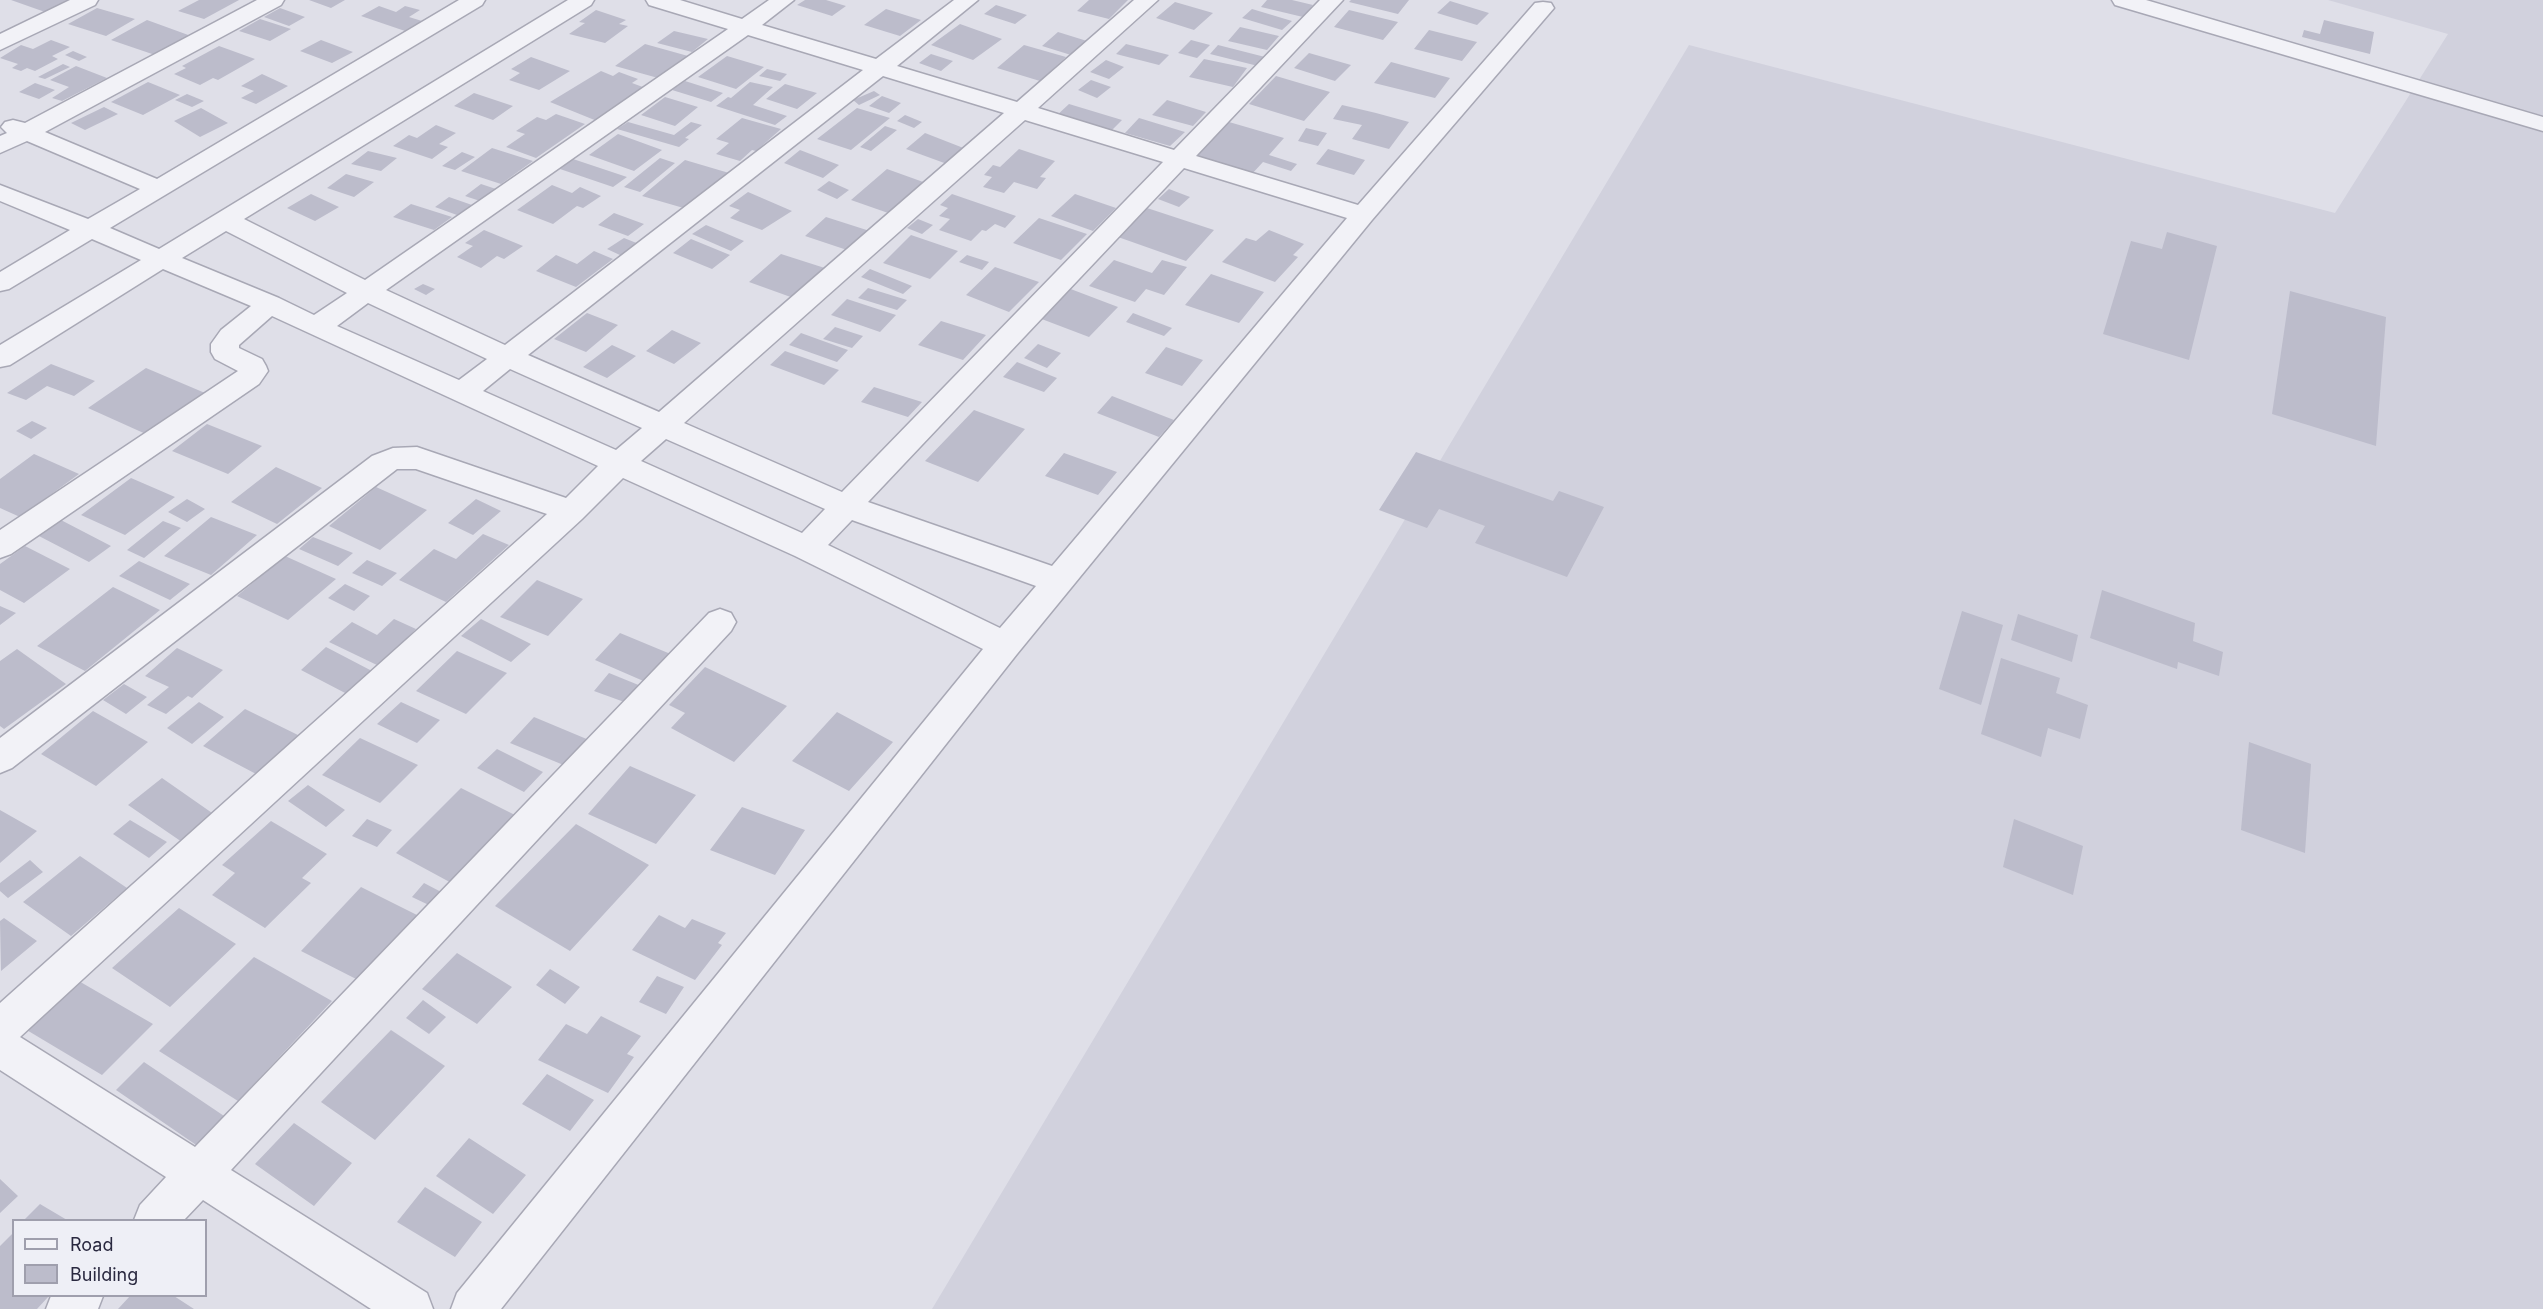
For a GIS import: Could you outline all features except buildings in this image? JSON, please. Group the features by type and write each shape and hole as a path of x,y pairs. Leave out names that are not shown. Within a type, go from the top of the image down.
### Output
{"street":[{"path":"0,43 87,0"},
{"path":"0,146 273,0"},
{"path":"0,283 161,189 474,0"},
{"path":"0,358 583,0"},
{"path":"657,0 1363,215"},
{"path":"316,327 783,0"},
{"path":"461,393 967,0"},
{"path":"0,1029 572,511 619,464 1147,0"},
{"path":"806,548 1332,0"},
{"path":"2123,0 2543,124"},
{"path":"473,1309 1005,645 1363,215 1543,9"},
{"path":"0,124 27,131 161,189"},
{"path":"0,192 270,304 316,327 806,548 1005,645"},
{"path":"225,220 367,292 507,357 846,506 1058,581"},
{"path":"0,258 24,268"},
{"path":"0,546 249,376 254,371 252,366 225,352 225,344 231,336 270,304"},
{"path":"0,758 382,464 393,459 417,458 572,511"},
{"path":"157,1219 720,622"},
{"path":"0,1047 411,1309"},
{"path":"68,1309 80,1297"}],"shaded area":[{"path":"2328,0 2543,0 2543,1309 932,1309 1689,45 2335,213 2448,34"}]}
